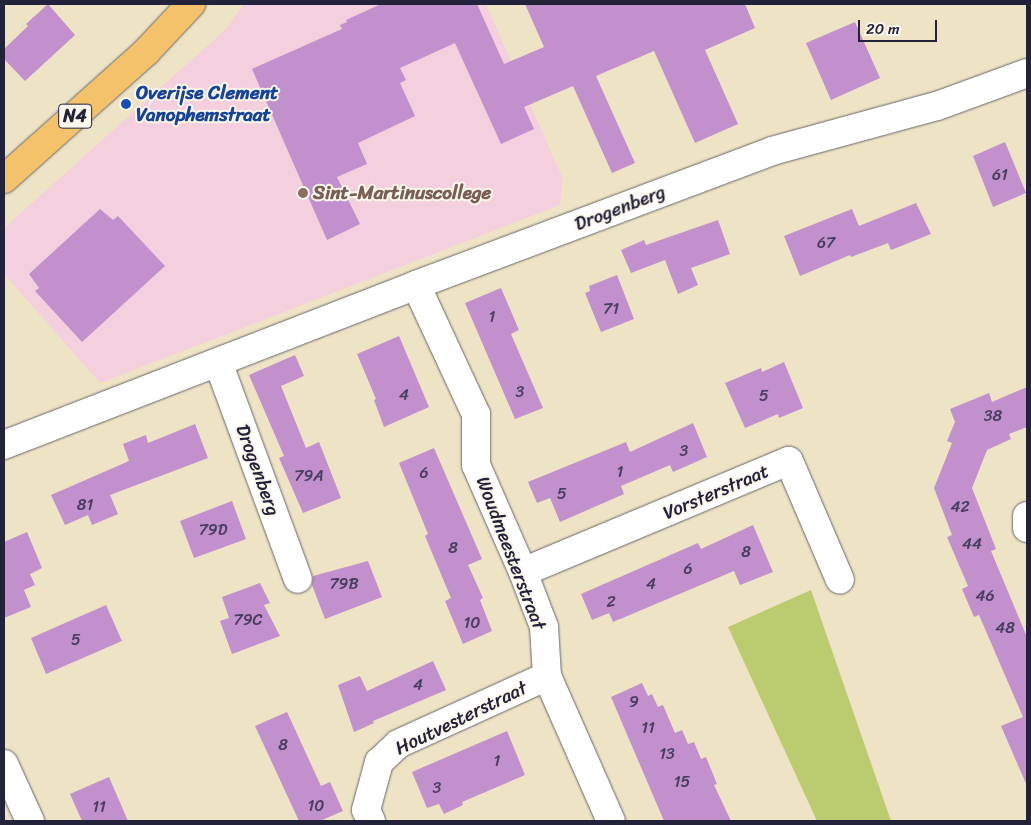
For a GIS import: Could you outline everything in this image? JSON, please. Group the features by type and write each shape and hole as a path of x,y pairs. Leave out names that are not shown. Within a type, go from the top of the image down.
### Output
{"main road":[{"name":"N4","path":"4,179 146,52 191,4"}],"street":[{"name":"Drogenberg","path":"4,445 416,285 772,151 937,106 1027,73"},
{"name":"Woudmeesterstraat","path":"416,285 476,414 476,465 523,572 544,627 547,676 611,821"},
{"name":"Drogenberg","path":"218,362 298,579"},
{"name":"Vorsterstraat","path":"523,572 789,461 840,580"},
{"path":"1027,516 1027,528"},
{"name":"Houtvesterstraat","path":"371,821 366,810 379,762 398,744 547,676"},
{"path":"4,764 30,821"}],"shaded area":[{"name":"Sint-Martinuscollege","path":"244,4 486,4 563,179 560,205 100,383 4,274 4,228 226,29"}],"green space":[{"path":"811,590 891,821 817,821 728,627"}],"building":[{"path":"48,4 75,35 25,81 4,59 4,49 28,26 26,24"},
{"path":"381,4 477,4 504,64 544,47 525,4 745,4 755,28 705,50 738,124 695,143 654,51 596,76 635,163 612,173 573,86 524,107 534,129 501,144 455,43 400,68 406,80 400,83 415,116 358,143 367,164 337,177 360,224 327,240 252,69 342,29 340,25 347,22 346,20"},
{"path":"855,22 880,78 831,100 806,43"},
{"path":"1005,142 1026,193 993,207 973,156"},
{"path":"916,203 931,234 891,250 888,243 851,257 850,255 800,276 784,236 852,209 859,226"},
{"path":"100,209 113,220 118,216 165,266 82,342 35,291 39,288 29,274"},
{"path":"718,220 730,254 691,268 698,285 678,294 665,260 631,273 621,250 644,240 646,245"},
{"path":"617,275 634,319 601,332 585,293 590,291 589,286"},
{"path":"501,288 519,330 511,334 543,408 515,419 465,303"},
{"path":"399,336 429,407 384,427 374,400 376,399 357,354"},
{"path":"295,355 304,376 281,386 306,448 319,442 341,498 303,513 279,458 284,456 249,375"},
{"path":"784,362 803,408 779,418 778,414 745,428 725,383 761,368 762,372"},
{"path":"1027,387 1027,427 1009,434 1011,439 987,450 972,488 996,549 991,551 1027,637 1027,786 1001,726 1023,717 979,615 974,617 962,589 968,586 947,537 952,535 934,488 952,443 947,441 955,422 950,409 989,393 992,402"},
{"path":"693,423 707,457 673,472 670,465 621,486 624,494 560,522 550,498 537,503 528,482 626,442 630,452"},
{"path":"195,424 208,458 110,495 118,514 92,525 88,515 65,525 51,495 129,461 123,444 146,435 148,443"},
{"path":"434,448 482,559 468,565 483,598 480,600 492,631 463,644 445,601 451,598 425,536 428,534 399,463"},
{"path":"232,501 246,539 194,558 180,521"},
{"path":"753,525 773,572 740,585 734,571 613,622 609,613 592,620 581,594 698,543 701,549"},
{"path":"27,532 42,568 30,574 35,585 24,590 31,607 4,618 4,542"},
{"path":"368,561 382,597 325,619 312,585 313,576"},
{"path":"260,583 270,603 264,605 280,636 232,654 220,621 229,618 222,597"},
{"path":"106,605 122,641 46,674 31,638"},
{"path":"433,661 446,690 373,721 374,723 354,732 338,685 360,676 367,691"},
{"path":"642,683 648,696 652,694 658,707 663,705 675,733 682,730 688,744 694,742 701,759 706,757 717,784 714,785 731,821 664,821 611,697"},
{"path":"287,712 321,786 330,782 343,811 320,821 299,821 255,726"},
{"path":"507,731 525,775 462,802 463,805 444,814 439,804 427,808 412,772"},
{"path":"109,777 128,821 82,821 70,794"}],"place":[{"name":"Overijse Clement Vanophemstraat","path":"126,104"},
{"name":"Sint-Martinuscollege","path":"303,193"}]}
